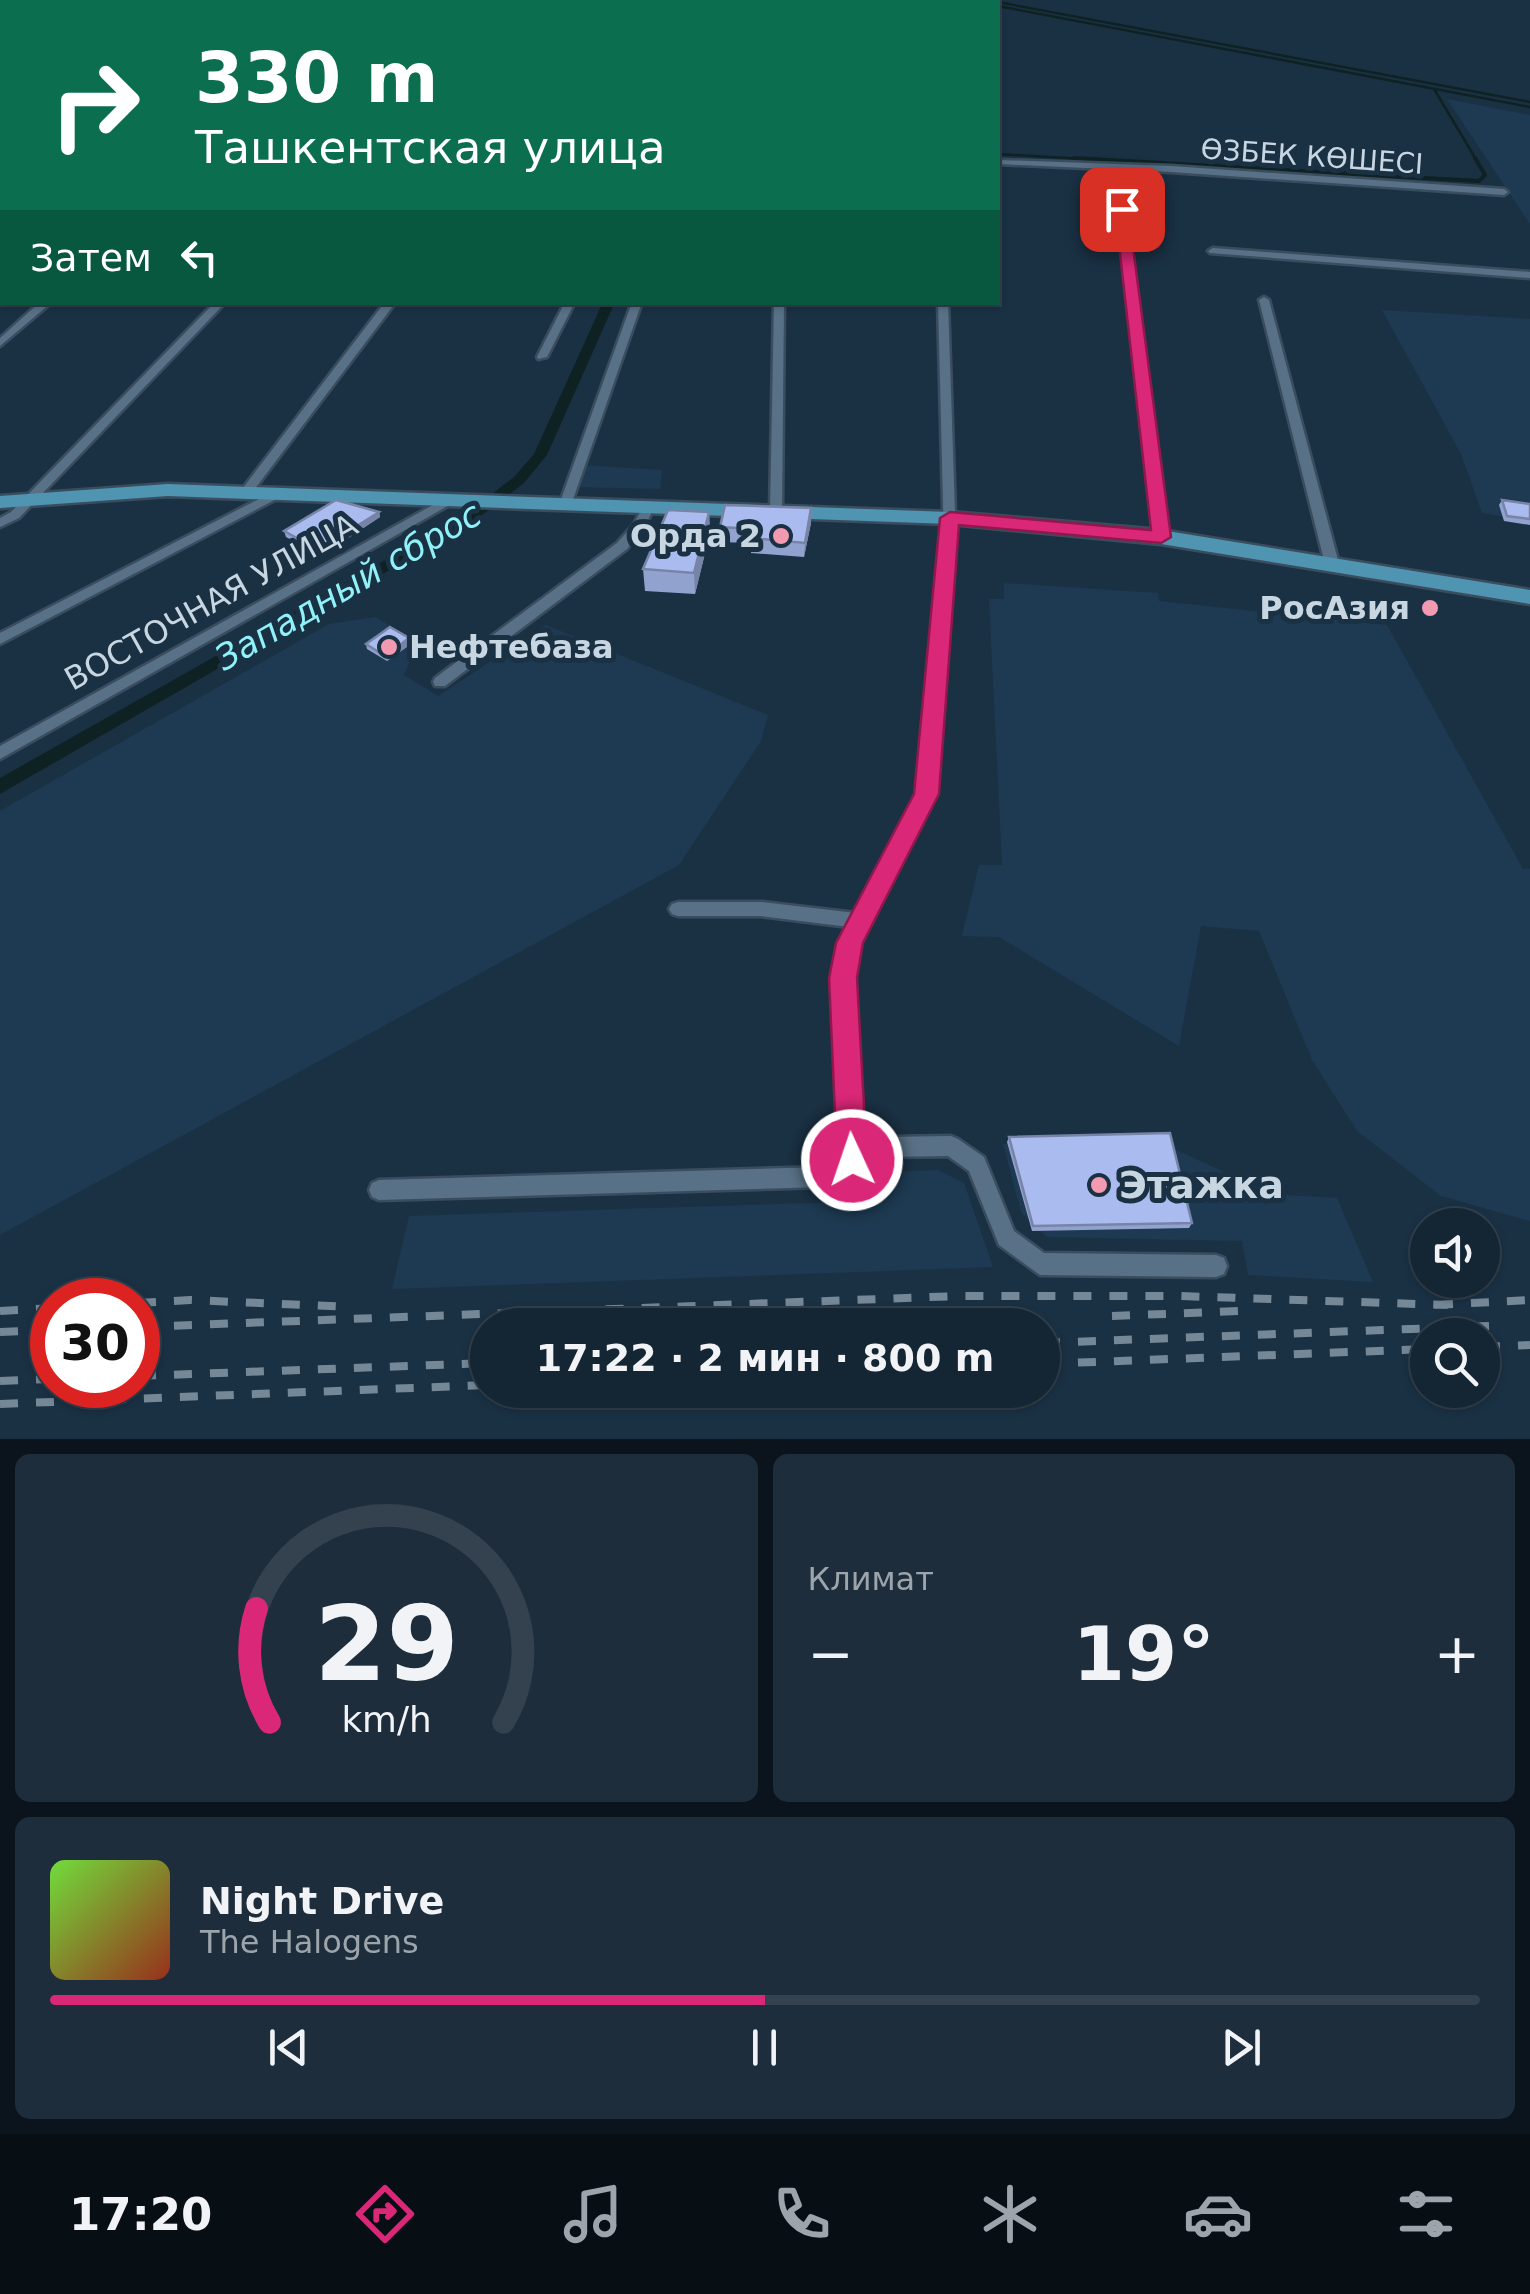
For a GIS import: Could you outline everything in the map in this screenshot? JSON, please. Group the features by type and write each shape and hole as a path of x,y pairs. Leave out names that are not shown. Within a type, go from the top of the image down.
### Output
{"main road":[{"path":"0,502 168,490 950,518 1161,537 1530,596"}],"street":[{"path":"598,0 611,0"},
{"name":"ӨЗБЕК КӨШЕСІ","path":"1000,162 1171,169 1504,192"},
{"path":"1122,209 1161,537"},
{"path":"1212,252 1530,275"},
{"path":"1264,300 1332,564"},
{"path":"0,343 44,305"},
{"path":"0,522 15,515 218,305"},
{"path":"247,492 389,305"},
{"path":"542,357 568,305"},
{"path":"565,504 636,305"},
{"path":"776,510 779,305"},
{"path":"852,1160 843,978 850,943 926,794 950,518 943,305"},
{"path":"0,638 280,492"},
{"name":"ВОСТОЧНАЯ УЛИЦА","path":"0,753 458,500"},
{"path":"440,682 622,546 640,525 648,507"},
{"path":"678,909 760,909 861,921"},
{"path":"380,1190 824,1176 886,1147 951,1146 978,1164 1006,1238 1040,1264 1216,1266"}],"shaded area":[{"path":"1447,99 1530,115 1530,224"},
{"path":"1382,310 1530,319 1530,521 1482,513 1461,454"},
{"path":"583,465 662,470 660,489 577,487"},
{"path":"1004,583 1158,593 1159,601 1387,625 1523,869 1530,869 1530,1221 1500,1213 1500,1208 1484,1208 1441,1196 1357,1131 1312,1060 1259,931 1201,926 1179,1046 999,937 962,936 979,865 1002,865 989,599 1004,599"},
{"name":"Нефтебаза","path":"375,617 418,642 404,675 438,696 546,625 768,715 761,741 679,865 0,1235 0,811 329,624"},
{"path":"1161,1143 1272,1194 1337,1198 1373,1282 1248,1275 1242,1241 1047,1237 1021,1212 1003,1144"},
{"path":"938,1170 964,1183 993,1267 392,1289 409,1216 841,1202 880,1172"}],"building":[{"path":"336,500 379,512 319,550 284,531"},
{"path":"1502,500 1530,504 1530,519 1507,516"},
{"path":"725,505 811,508 805,543 751,538 753,529 720,527"},
{"path":"668,510 709,512 694,573 643,569"},
{"name":"Нефтебаза","path":"390,627 409,638 385,656 366,644"},
{"name":"Этажка","path":"1170,1133 1192,1223 1033,1226 1009,1137"}],"waterway":[{"path":"1000,2 1530,102"},
{"path":"1000,6 1530,107"},
{"path":"1434,89 1477,161"},
{"path":"1000,154 1118,161"},
{"path":"1074,158 1479,181 1485,175 1475,158"},
{"name":"Западный сброс","path":"0,787 468,519 519,480 540,455 608,305"}],"railway":[{"path":"160,1326 959,1296 1180,1296 1440,1305"},
{"path":"1440,1305 1530,1300"},
{"path":"160,1302 352,1307"},
{"path":"1435,1305 1440,1305"},
{"path":"1440,1305 1448,1305"},
{"path":"0,1311 30,1309"},
{"path":"1112,1316 1240,1311"},
{"path":"1060,1342 1410,1329"},
{"path":"0,1332 30,1331"},
{"path":"1500,1346 1530,1345"},
{"path":"1060,1363 1410,1350"},
{"path":"160,1375 470,1364"},
{"path":"0,1381 30,1380"},
{"path":"0,1404 470,1386"}],"place":[{"name":"Орда 2","path":"781,536"},
{"name":"РосАзия","path":"1430,608"},
{"name":"Нефтебаза","path":"389,647"},
{"name":"Этажка","path":"1099,1185"}],"route":[{"path":"852,1160 843,978 850,943 914,825 926,794 950,518 1161,537 1122,209"}]}
